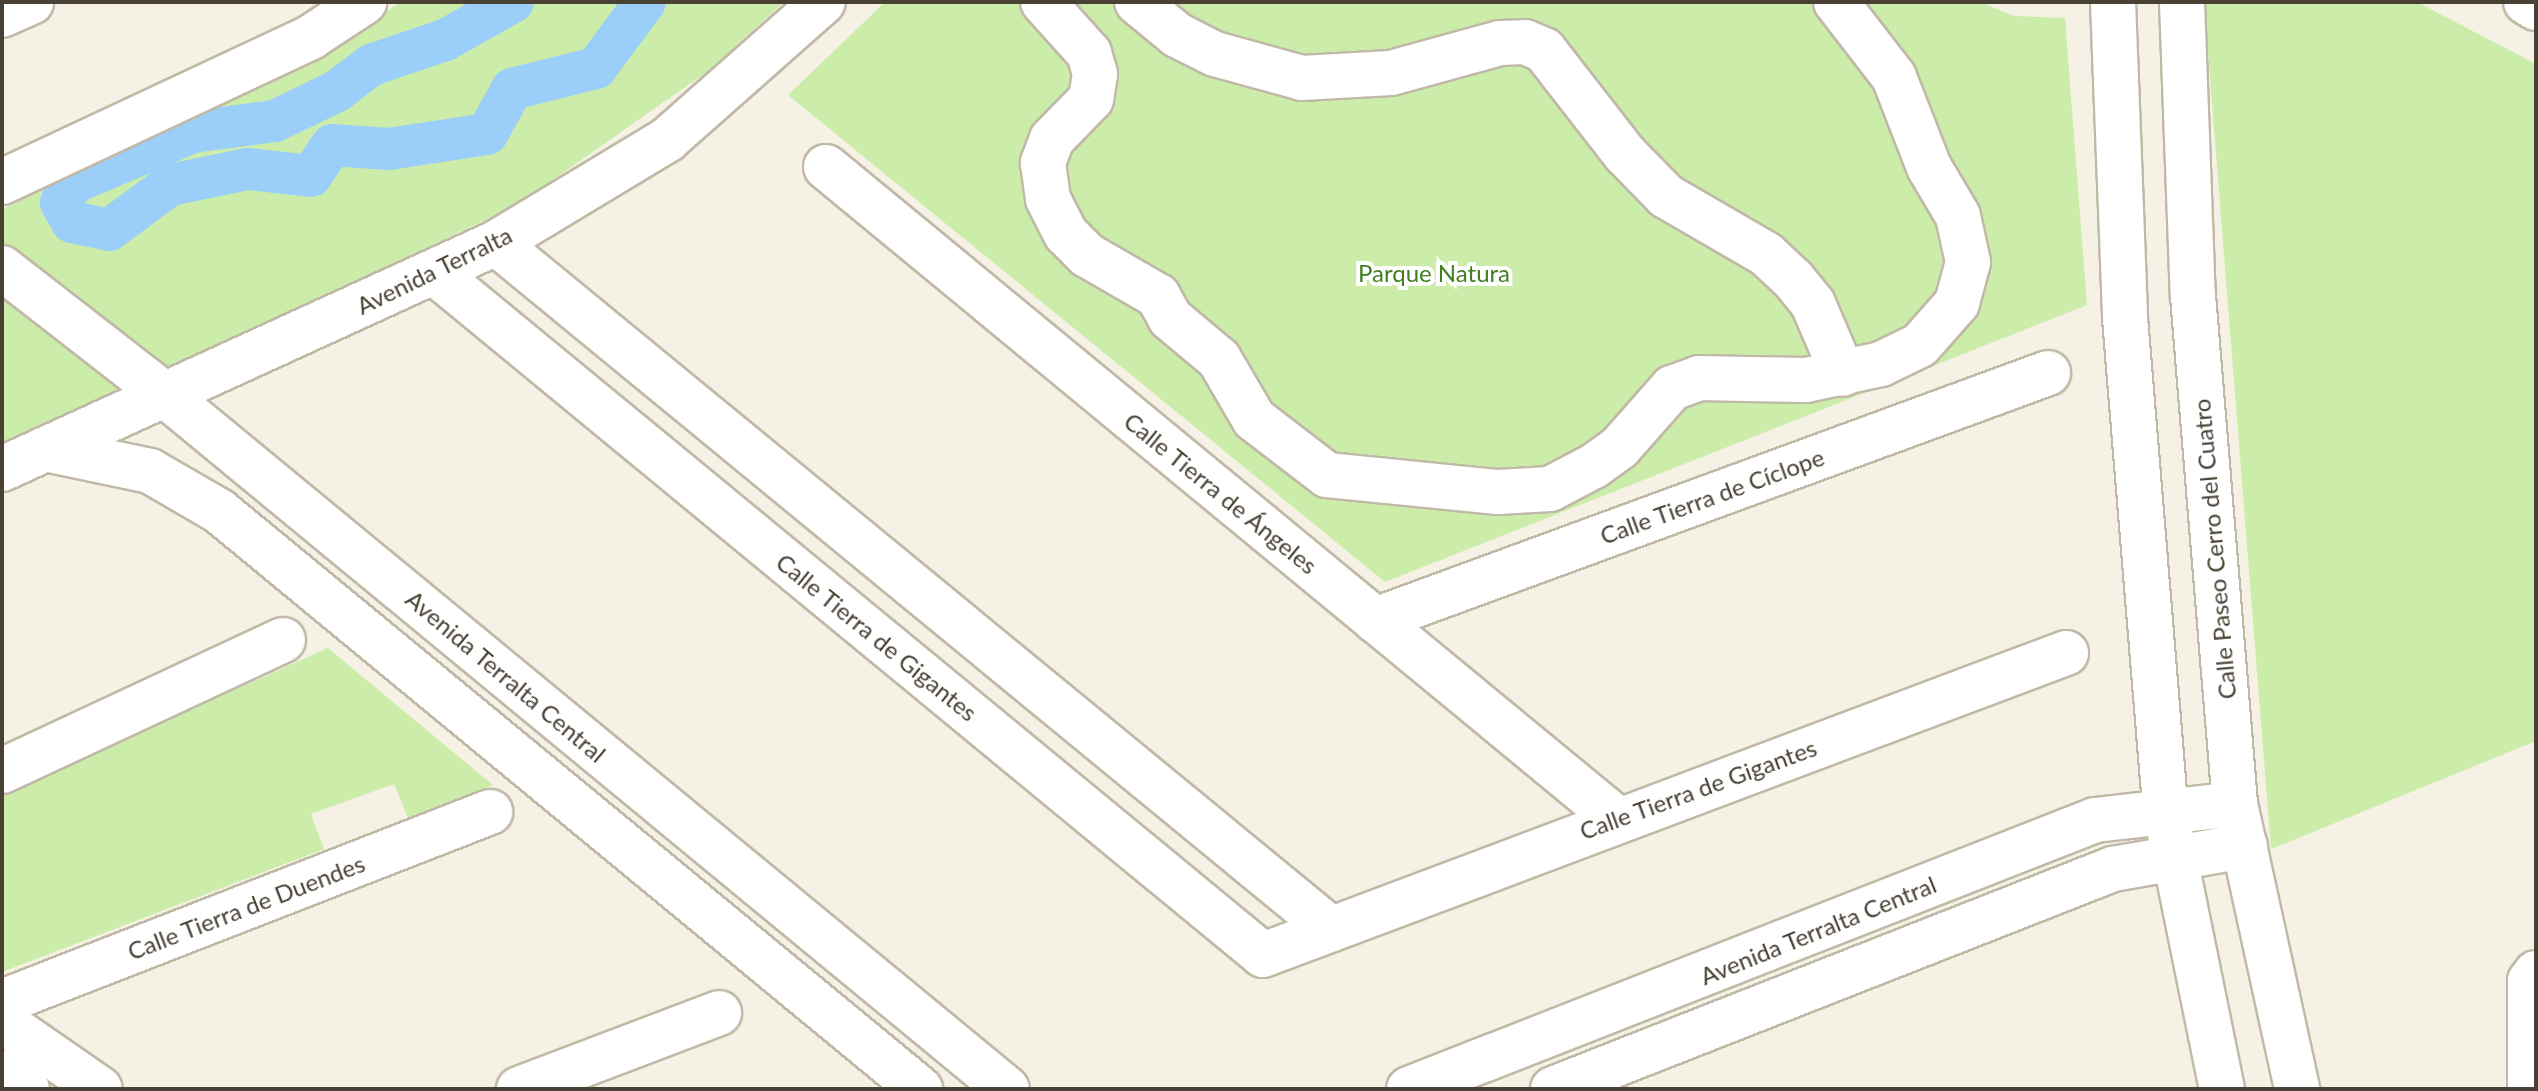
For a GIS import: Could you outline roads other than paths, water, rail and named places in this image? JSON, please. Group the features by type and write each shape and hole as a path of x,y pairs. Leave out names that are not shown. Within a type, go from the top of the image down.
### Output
{"street":[{"path":"2,15 31,2"},
{"path":"2,182 311,37 364,2"},
{"name":"Avenida Terralta","path":"2,469 496,243 667,140 823,2"},
{"path":"1043,2 1089,53 1095,74 1091,99 1052,139 1043,163 1048,199 1066,234 1087,255 1158,296 1170,318 1219,359 1254,419 1327,475 1498,492 1550,489 1620,447 1672,388 1699,378 1806,380 1843,374 1920,345 1957,303 1968,262 1958,216 1929,167 1894,77 1836,2"},
{"path":"1137,2 1177,35 1215,54 1302,78 1391,73 1500,43 1525,42 1544,50 1625,154 1666,196 1766,254 1793,279 1813,304 1843,374"},
{"path":"2113,2 2125,318 2165,809 2222,1089"},
{"name":"Calle Paseo Cerro del Cuatro","path":"2182,2 2193,296 2235,804 2297,1089"},
{"path":"2526,2 2536,8"},
{"name":"Calle Tierra de Ángeles","path":"826,167 1617,819"},
{"path":"496,243 1331,929"},
{"name":"Avenida Terralta Central","path":"2,268 165,395 1007,1089"},
{"name":"Calle Tierra de Gigantes","path":"434,272 1263,955 1617,819 2066,653"},
{"path":"2125,318 2193,296"},
{"name":"Calle Tierra de Cíclope","path":"1375,620 2048,373"},
{"path":"45,449 150,471 219,511 920,1089"},
{"path":"2,771 283,640"},
{"name":"Avenida Terralta Central","path":"1409,1089 1500,1073 2095,820 2165,809 2235,804"},
{"name":"Calle Tierra de Duendes","path":"2,1002 490,812"},
{"name":"Avenida Terralta Central","path":"1553,1089 2113,869 2245,846"},
{"path":"2530,1089 2530,981 2536,973"},
{"path":"519,1089 719,1013"},
{"path":"2,1021 100,1089"},
{"path":"2,1072 27,1089"}],"waterway":[{"path":"513,2 445,40 371,65 337,91 275,121 193,132 73,183 61,203 72,222 109,230 170,185 248,169 311,176 332,145 389,149 487,134 512,89 596,68 645,2"}],"park label":[{"name":"Parque Natura","path":"1434,273"}]}
